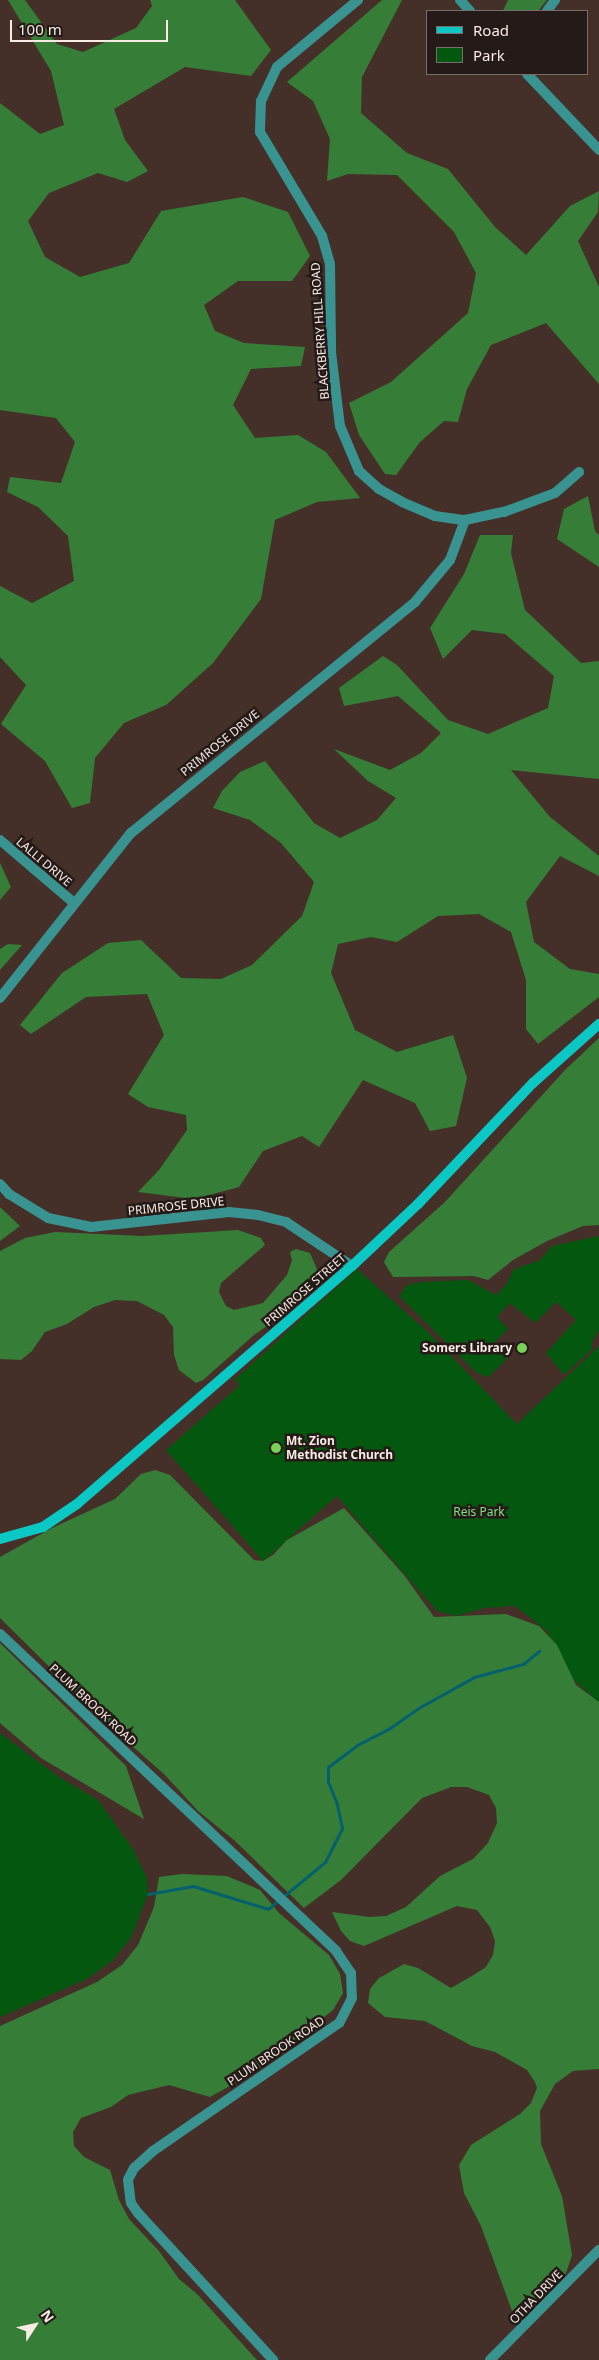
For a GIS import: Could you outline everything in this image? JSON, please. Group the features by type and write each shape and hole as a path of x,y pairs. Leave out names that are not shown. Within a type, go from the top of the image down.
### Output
{"main road":[{"name":"PRIMROSE STREET","path":"0,1539 43,1527 78,1504 352,1266 418,1204 533,1083 599,1024"}],"street":[{"name":"BLACKBERRY HILL ROAD","path":"358,0 276,67 261,100 260,132 322,236 330,264 332,352 340,426 359,471 379,489 402,502 435,516 465,520 504,512 556,493 580,472"},
{"path":"460,0 469,10"},
{"path":"528,75 599,150"},
{"name":"PRIMROSE DRIVE","path":"0,998 131,833 159,808 415,602 450,560 465,520"},
{"name":"LALLI DRIVE","path":"0,840 74,903"},
{"name":"PRIMROSE DRIVE","path":"0,1184 9,1194 48,1218 92,1227 229,1212 258,1215 286,1222 352,1266"},
{"name":"PLUM BROOK ROAD","path":"0,1634 336,1951 351,1973 352,1998 339,2023 153,2151 134,2168 128,2180 131,2204 138,2213 273,2360"},
{"name":"OTHA DRIVE","path":"490,2360 599,2250"}],"green space":[{"path":"8,0 25,0 57,44 83,52 136,28 152,6 150,0 235,0 271,50 251,76 185,67 114,109 125,140 148,171 127,182 98,173 49,193 28,221 45,257 80,277 129,263 161,211 243,197 288,212 310,256 292,281 238,281 204,305 215,331 244,343 305,347 301,366 251,369 233,405 255,438 298,435 326,452 360,498 317,502 275,520 261,599 213,663 166,705 124,723 95,758 90,803 72,808 45,761 1,724 26,685 0,657 0,586 32,603 74,581 68,536 38,507 7,492 10,477 61,483 75,442 56,418 0,410 0,103 40,134 64,125 51,71"},
{"path":"382,0 402,0 362,77 361,113 407,153 448,169 495,227 526,255 570,206 599,191 598,212 578,241 599,287 599,384 546,323 491,345 467,389 458,422 444,421 420,442 396,475 385,474 359,435 349,403 391,382 468,313 476,273 454,232 397,175 348,174 327,181 330,139 313,101 287,82"},
{"path":"508,0 547,0 539,10 503,10"},
{"path":"588,496 595,531 599,535 599,567 557,539 564,509"},
{"path":"480,535 513,535 511,553 525,610 581,663 599,661 599,779 511,770 550,817 599,856 599,876 560,856 526,902 534,942 570,969 599,974 599,997 538,1044 526,1029 526,980 511,932 479,914 438,916 397,942 371,937 338,944 331,973 355,1030 397,1052 453,1035 467,1078 456,1126 430,1131 415,1103 363,1080 319,1147 302,1136 263,1151 239,1187 194,1199 138,1192 159,1170 187,1130 186,1115 148,1107 128,1094 164,1035 147,994 86,997 31,1034 20,1025 62,973 108,943 141,940 181,978 221,979 252,965 302,916 314,882 281,843 250,820 213,808 222,791 240,772 265,761 314,823 340,838 377,820 396,798 368,781 334,749 390,770 421,753 441,733 398,696 344,706 339,688 383,656 397,665 448,720 488,734 548,708 554,676 505,634 472,630 443,659 430,628 464,574"},
{"path":"0,863 11,887 0,900"},
{"path":"8,944 22,945 0,970 0,949"},
{"path":"599,1038 599,1225 583,1226 547,1241 513,1260 488,1280 474,1276 393,1277 384,1262 389,1252 445,1202 565,1070"},
{"path":"0,1207 20,1226 0,1241"},
{"path":"238,1230 261,1238 265,1245 221,1283 219,1292 226,1306 234,1310 263,1303 287,1275 292,1260 290,1252 296,1249 310,1253 319,1274 313,1288 297,1305 254,1335 203,1380 196,1383 179,1370 174,1355 173,1327 164,1315 137,1301 115,1300 94,1307 67,1324 45,1332 32,1351 21,1360 0,1359 0,1251 25,1238 55,1232 142,1236"},
{"path":"599,1236 599,1330 592,1342 592,1349 564,1375 546,1353 576,1320 556,1302 535,1323 510,1303 497,1317 508,1329 493,1344 507,1359 488,1377 477,1373 399,1296 407,1285 421,1282 468,1280 496,1295 506,1285 514,1269 539,1261 552,1246"},
{"name":"Reis Park","path":"357,1269 428,1332 517,1424 599,1346 599,1703 566,1672 547,1631 515,1606 484,1608 456,1616 437,1611 337,1496 263,1561 166,1450 240,1385 235,1379"},
{"path":"155,1470 170,1475 254,1560 263,1561 273,1555 287,1540 344,1508 404,1575 434,1617 506,1614 539,1626 557,1645 576,1685 599,1702 599,2069 573,2071 555,2084 540,2111 541,2144 562,2196 572,2255 565,2276 527,2309 512,2311 481,2226 464,2193 459,2165 471,2145 520,2114 531,2103 537,2088 535,2082 527,2070 495,2052 472,2046 425,2021 385,2017 368,2003 370,1989 379,1978 404,1964 418,1968 451,1988 472,1976 486,1967 493,1955 495,1941 490,1927 477,1910 457,1906 364,1946 350,1941 341,1931 332,1912 369,1917 386,1916 406,1907 440,1876 473,1859 488,1843 497,1823 496,1808 489,1795 467,1787 451,1787 422,1798 341,1880 304,1908 234,1840 198,1811 165,1775 105,1722 0,1618 0,1557 52,1528 115,1499 141,1474"},
{"path":"0,1643 126,1766 144,1819 41,1758 0,1723"},
{"path":"0,1733 59,1777 98,1800 133,1849 147,1878 148,1894 131,1938 112,1961 87,1979 0,2017"},
{"path":"182,1874 227,1876 260,1890 279,1913 329,1955 340,1974 343,1993 333,2010 258,2070 210,2097 169,2085 128,2095 111,2107 81,2118 73,2132 74,2146 84,2157 110,2170 119,2200 129,2219 159,2251 179,2279 197,2294 257,2360 0,2360 0,2026 97,1982 122,1965 138,1945 154,1907 159,1877"}],"waterway":[{"path":"148,1894 193,1886 268,1909 325,1862 342,1828 337,1804 328,1782 328,1767 357,1745 390,1728 422,1706 474,1677 523,1664 539,1651"}],"place":[{"name":"Somers Library","path":"522,1348"},
{"name":"Mt. Zion Methodist Church","path":"276,1448"}]}
